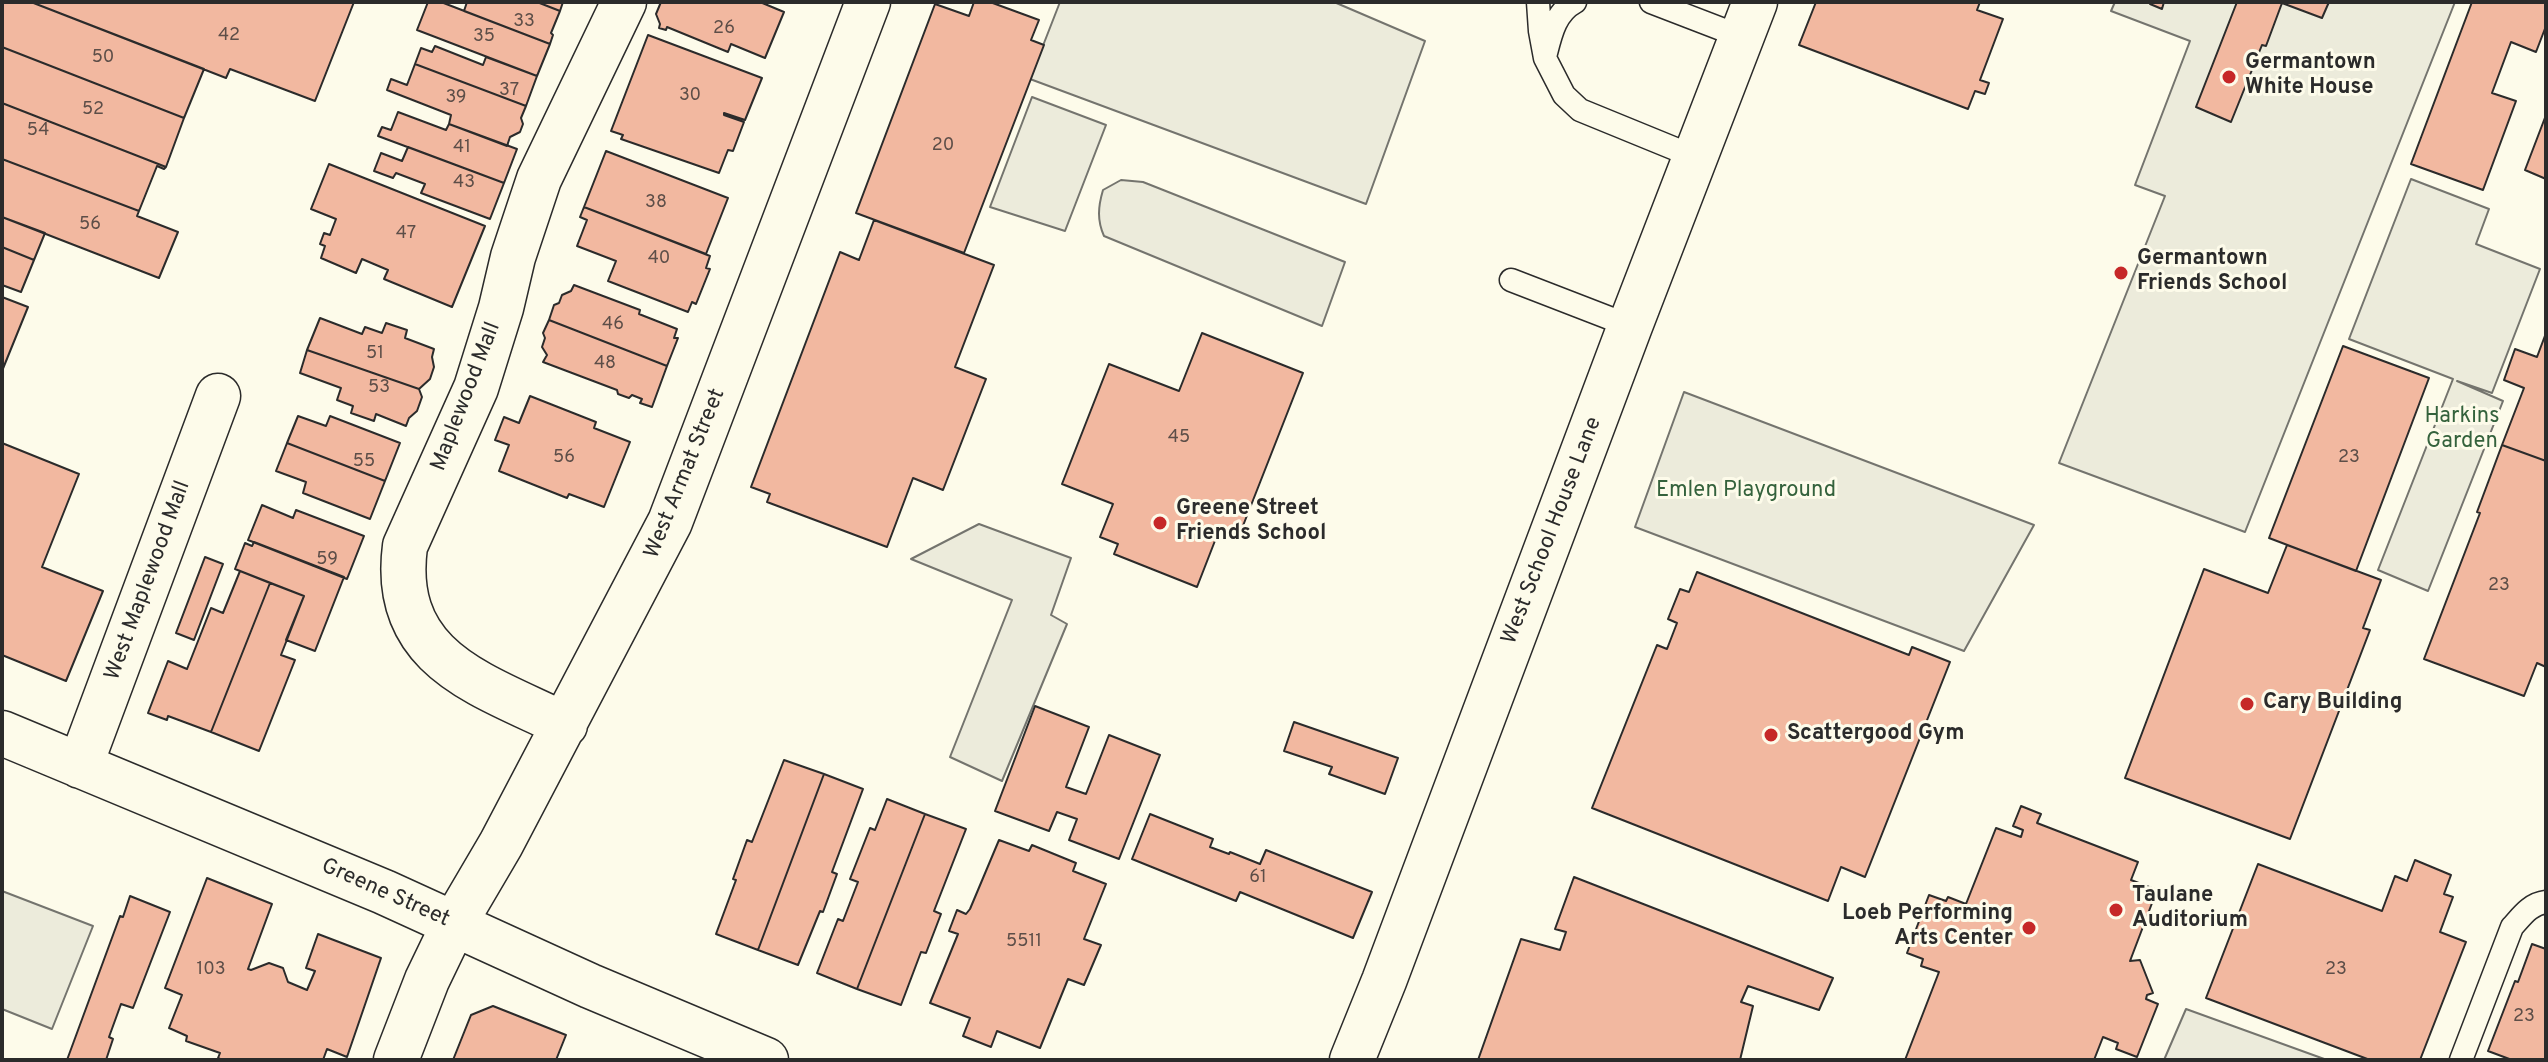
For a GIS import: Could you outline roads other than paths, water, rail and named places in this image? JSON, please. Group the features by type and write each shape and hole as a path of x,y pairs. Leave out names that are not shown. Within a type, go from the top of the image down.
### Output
{"street":[{"name":"Maplewood Mall","path":"565,725 466,676 443,661 424,641 411,616 402,567 405,546 416,519 476,388 539,179 624,2"},
{"name":"West Armat Street","path":"396,1060 430,972 454,924 565,725 670,522 868,2"},
{"name":"West School House Lane","path":"1352,1060 1749,20"},
{"name":"West Maplewood Mall","path":"80,766 218,396"},
{"name":"Greene Street","path":"2,733 384,892 604,992 766,1060"}],"lane":[{"path":"1538,2 1545,58 1564,95 1580,110 1695,157"},
{"path":"1545,58 1551,33 1564,8 1575,2"},
{"path":"1651,2 1749,20"},
{"path":"1511,280 1630,326"},
{"path":"2461,1060 2512,927 2526,911 2546,902"}],"place":[{"name":"Germantown White House","path":"2229,77"},
{"name":"Germantown Friends School","path":"2121,273"},
{"name":"Greene Street Friends School","path":"1160,523"},
{"name":"Cary Building","path":"2247,704"},
{"name":"Scattergood Gym","path":"1771,735"},
{"name":"Taulane Auditorium","path":"2116,910"},
{"name":"Loeb Performing Arts Center","path":"2029,928"}],"park label":[{"name":"Harkins Garden","path":"2462,430"},
{"name":"Emlen Playground","path":"1746,492"}]}
